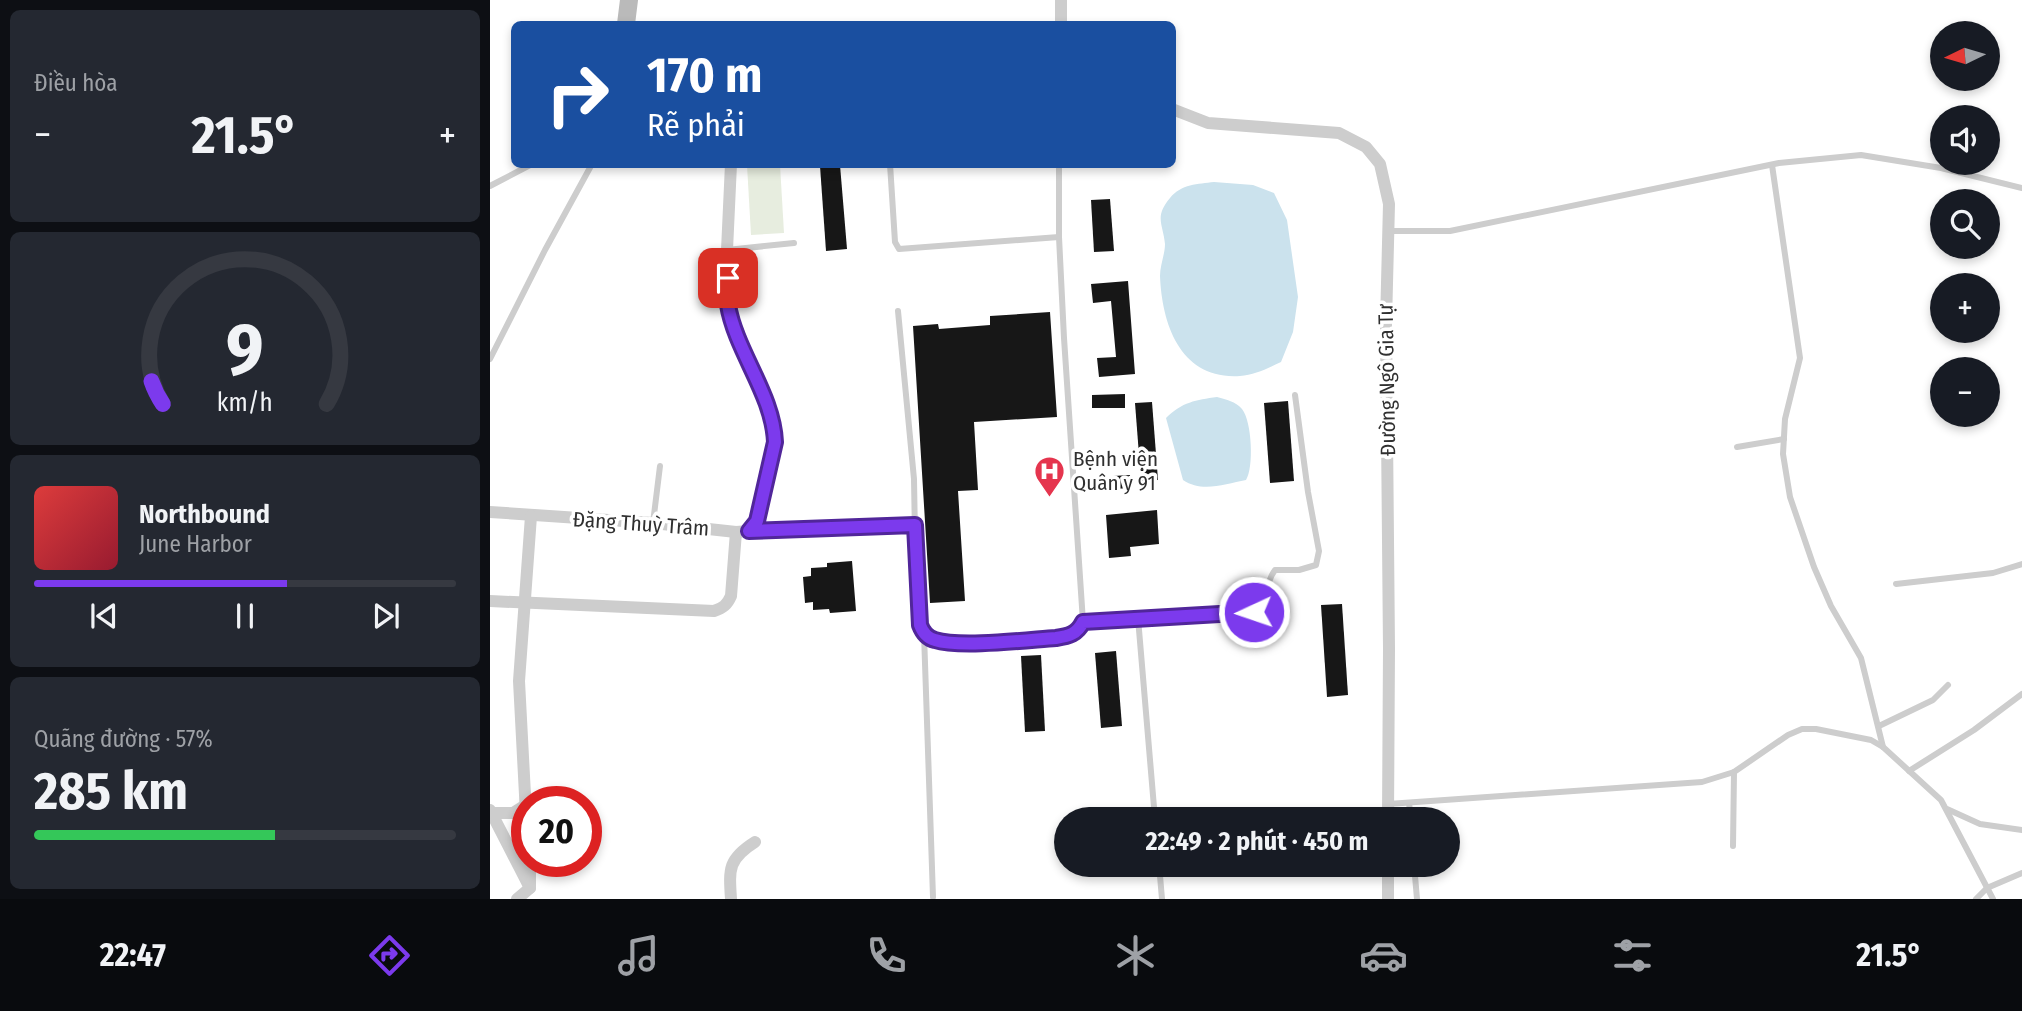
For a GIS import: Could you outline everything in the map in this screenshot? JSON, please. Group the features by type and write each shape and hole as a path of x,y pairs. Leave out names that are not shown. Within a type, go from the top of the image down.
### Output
{"street":[{"path":"626,21 629,0"},
{"path":"1061,0 1061,21"},
{"name":"Đường Ngô Gia Tự","path":"1176,111 1208,123 1339,133 1366,147 1380,164 1389,204 1386,323 1389,512 1388,804"},
{"path":"490,601 714,611 728,604 742,531 757,521 775,442 770,414 728,305 727,250 731,168"},
{"name":"Đặng Thuỳ Trâm","path":"490,512 742,531"},
{"path":"523,786 519,681 531,516"},
{"path":"491,811 511,813"},
{"path":"491,811 530,888"},
{"path":"731,899 730,867 741,851 755,842"},
{"path":"517,899 530,888 530,877"},
{"path":"1388,877 1388,899"}],"lane":[{"path":"1388,231 1450,231 1772,165 1861,155 1941,168 2022,188"},
{"path":"1772,165 1800,358 1785,419 1783,454 1790,498 1831,607 1861,659 1883,747"},
{"path":"490,186 524,168"},
{"path":"490,359 590,168"},
{"path":"890,168 895,242 899,249 1059,237"},
{"path":"924,634 936,640 967,643 1056,638 1070,636 1083,622 1059,237 1059,168"},
{"path":"727,250 794,243"},
{"path":"898,311 914,479 920,625 924,634 933,897"},
{"path":"1083,622 1254,612 1263,609 1269,579 1275,570 1299,570 1316,565 1319,551 1295,394"},
{"path":"1737,447 1784,439"},
{"path":"653,523 660,466"},
{"path":"742,531 915,525"},
{"path":"1896,584 1993,573 2022,564"},
{"path":"1138,618 1154,807"},
{"path":"1878,726 1933,700 1948,685"},
{"path":"1909,771 1974,730 2022,694"},
{"path":"1388,804 1702,782 1734,772 1787,735 1802,729 1816,729 1860,738 1883,747 1941,800 1993,899"},
{"path":"1733,846 1734,772"},
{"path":"1409,803 1410,807"},
{"path":"1947,809 1980,824 2022,830"},
{"path":"1976,899 1987,888 2022,873"},
{"path":"1160,877 1162,899"},
{"path":"1415,877 1417,899"}],"shaded area":[{"path":"747,168 780,168 784,233 751,235"}],"water":[{"path":"1214,182 1253,185 1274,193 1287,220 1298,297 1293,332 1281,362 1240,376 1220,375 1203,369 1189,359 1171,330 1162,295 1160,272 1165,244 1162,210 1179,190"},
{"path":"1217,397 1237,404 1245,415 1251,444 1249,474 1246,480 1214,486 1190,484 1183,480 1166,418 1178,408 1190,403"}],"building":[{"path":"820,168 840,168 847,249 826,251"},
{"path":"1110,199 1114,251 1094,252 1091,200"},
{"path":"1128,281 1135,374 1099,377 1097,358 1116,357 1111,301 1093,303 1091,284"},
{"path":"1050,312 1057,417 974,422 978,490 958,491 965,601 930,603 913,326 938,324 939,329 990,325 990,316"},
{"path":"1125,394 1125,408 1092,408 1092,395"},
{"path":"1288,401 1294,481 1270,483 1264,403"},
{"path":"1152,402 1158,480 1141,481 1135,403"},
{"path":"1130,475 1131,488 1096,490 1096,477"},
{"path":"1157,510 1159,544 1130,547 1131,556 1109,558 1106,515"},
{"path":"852,561 856,611 830,613 829,609 813,610 813,602 805,603 803,577 811,576 811,568 827,567 827,563"},
{"path":"1342,604 1348,695 1327,697 1321,605"},
{"path":"1116,651 1122,726 1101,728 1095,653"},
{"path":"1041,655 1045,731 1025,732 1021,656"}],"place":[{"name":"Bệnh viện Quân y 91","path":"1050,498"}],"route":[{"path":"728,278 728,305 770,414 775,442 757,521 749,531 915,525 920,625 924,634 936,640 967,643 1056,638 1070,636 1083,622 1254,612"}]}
